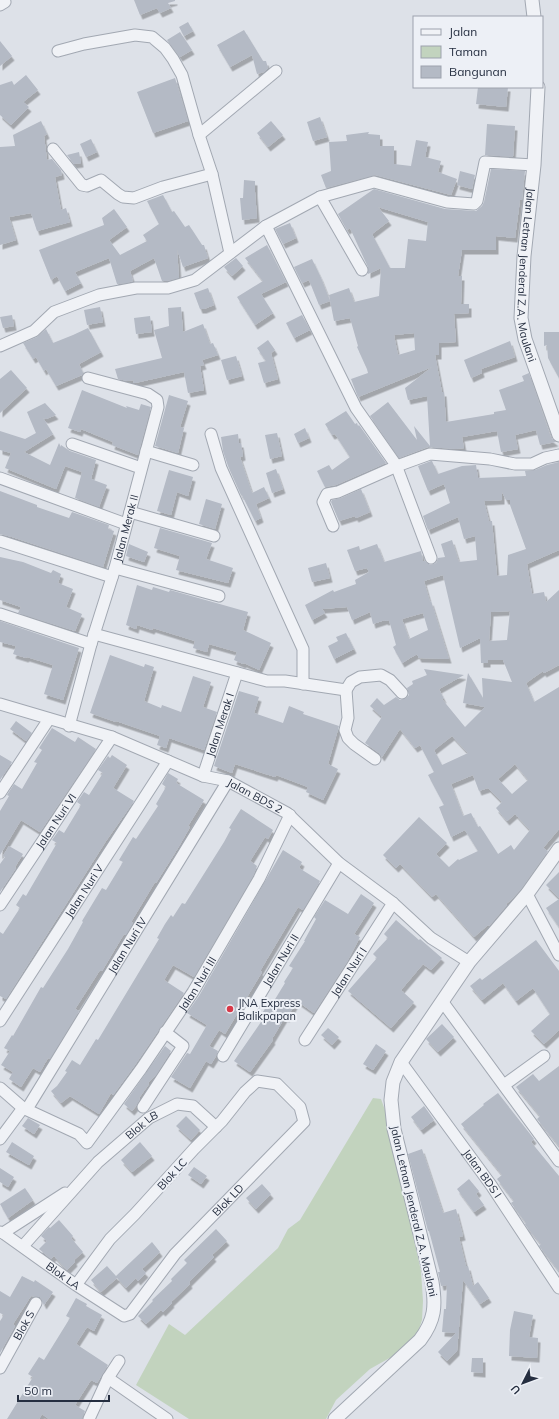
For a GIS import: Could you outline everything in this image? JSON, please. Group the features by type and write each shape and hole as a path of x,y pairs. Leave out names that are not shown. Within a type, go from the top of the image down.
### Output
{"street":[{"path":"532,0 534,16"},
{"path":"58,51 84,44 135,35 152,37 165,48 174,59 182,75 212,174 230,253"},
{"path":"199,135 276,71"},
{"name":"Jalan Letnan Jenderal Z.A. Maulani","path":"538,88 534,165 524,256 521,318 525,340 559,435"},
{"path":"54,149 82,185 87,186 101,180 123,197 134,198 212,174"},
{"path":"0,346 34,331 54,312 99,295 136,288 168,288 195,280 266,226 320,197 374,182 447,202 474,204 477,201 485,162 534,165"},
{"path":"320,197 362,270"},
{"path":"266,226 356,408 397,466 431,558"},
{"name":"Jalan Merak II","path":"69,726 92,639 113,573 158,407 157,400 148,394 88,378"},
{"path":"210,434 221,468 304,649 303,684"},
{"path":"72,444 141,468"},
{"path":"146,451 193,465"},
{"path":"333,526 323,502 327,494 338,492 397,466 430,454 490,459 515,464 532,464 545,458 559,455"},
{"path":"0,478 126,524"},
{"path":"130,512 214,536"},
{"path":"0,541 113,573 219,596"},
{"path":"0,614 92,639 267,681 285,681 346,690"},
{"name":"Jalan Merak I","path":"203,776 237,673"},
{"path":"375,759 348,738 345,730 348,718 346,690 351,682 360,677 381,675 390,680 402,693"},
{"name":"Jalan BDS 2","path":"0,704 69,726 112,737 203,776 228,781 290,815 339,863 393,903 431,938 469,962"},
{"path":"0,793 49,719"},
{"name":"Jalan Nuri VI","path":"0,905 112,737"},
{"name":"Jalan Nuri V","path":"0,1021 168,761"},
{"name":"Jalan Nuri IV","path":"0,1139 25,1108 228,781"},
{"name":"Jalan Nuri III","path":"25,1108 79,1134 87,1143 193,992 259,879 290,815"},
{"name":"Jalan Letnan Jenderal Z.A. Maulani","path":"335,1419 420,1340 428,1329 433,1315 434,1297 432,1282 394,1129 392,1094 394,1082 401,1062 469,962 527,894 559,849"},
{"name":"Jalan Nuri II","path":"222,1056 339,863"},
{"path":"527,894 559,955"},
{"name":"Jalan Nuri I","path":"305,1040 393,903"},
{"path":"442,1001 559,1161"},
{"path":"143,1107 183,1046 165,1032"},
{"path":"504,1085 544,1056"},
{"name":"Jalan BDS I","path":"401,1062 491,1186 559,1288"},
{"name":"Blok LC","path":"76,1285 110,1239 222,1121 245,1092 257,1081 277,1084"},
{"name":"Blok LD","path":"124,1316 130,1314 175,1254 304,1122 300,1107 277,1084"},
{"path":"0,1088 25,1108"},
{"name":"Blok LB","path":"23,1246 98,1162 149,1118 177,1104 193,1106 216,1127"},
{"name":"Blok LB","path":"2,1233 77,1186"},
{"name":"Blok LA","path":"2,1233 23,1246 76,1285 124,1316"},
{"name":"Blok S","path":"0,1368 36,1303"},
{"path":"88,1419 108,1378 119,1361"},
{"path":"108,1378 167,1419"}],"green space":[{"path":"373,1098 381,1099 386,1113 421,1271 423,1301 422,1320 416,1338 395,1355 370,1369 336,1400 326,1419 189,1419 136,1385 169,1324 185,1335 278,1248 288,1229 300,1220"}],"building":[{"path":"134,0 175,1 168,3 171,8 160,13 157,8 140,15"},
{"path":"188,22 193,31 184,36 179,27"},
{"path":"244,30 263,61 266,61 268,68 264,72 257,74 252,55 230,67 217,45"},
{"path":"180,32 192,50 180,57 167,40"},
{"path":"0,41 12,56 0,66"},
{"path":"26,75 38,90 23,102 29,107 11,125 0,115 0,85 12,81 14,85"},
{"path":"175,78 188,121 153,133 137,92"},
{"path":"478,88 508,88 506,107 476,104"},
{"path":"320,117 327,137 313,141 307,122"},
{"path":"41,121 47,134 44,136 47,160 52,159 61,170 62,175 55,177 61,210 66,208 70,222 37,231 31,213 9,217 16,240 0,245 0,147 15,146 13,135"},
{"path":"271,121 283,135 268,147 257,133"},
{"path":"487,124 515,126 513,157 485,155"},
{"path":"369,132 368,134 380,135 380,146 394,146 394,164 411,166 416,140 428,142 425,157 441,161 438,172 457,179 451,195 375,175 326,188 321,175 331,171 329,142 347,141 346,135"},
{"path":"91,139 97,152 86,157 80,144"},
{"path":"79,152 81,163 74,164 67,155"},
{"path":"491,169 525,171 522,200 520,200 515,238 496,236 496,250 462,250 458,276 462,276 461,304 469,304 469,313 454,314 456,342 439,343 439,355 435,355 442,392 444,392 446,422 494,414 494,412 506,410 499,390 524,381 522,376 529,373 551,438 556,442 540,445 536,430 515,435 518,449 501,452 497,431 462,437 464,448 456,449 428,447 399,458 370,416 388,402 417,440 414,426 430,446 427,396 408,400 405,388 432,367 358,397 351,379 368,373 367,369 357,347 358,346 350,318 334,321 329,295 349,288 354,302 379,296 381,268 368,274 368,267 350,228 347,230 338,214 374,189 445,209 476,211 484,202","holes":["378,207 428,222 426,241 408,239 405,268 390,268 372,234 389,221","414,333 415,350 398,355 394,335"]},
{"path":"460,171 475,175 472,189 457,185"},
{"path":"244,180 255,181 257,218 242,220 240,198 243,198"},
{"path":"163,195 172,212 174,211 185,227 189,225 202,245 204,245 208,258 183,267 177,249 179,278 167,281 162,281 154,258 130,271 133,281 127,283 117,284 109,258 75,272 81,283 65,291 57,276 51,280 39,250 104,225 102,218 114,209 127,227 109,240 120,255 147,241 143,235 159,224 147,201"},
{"path":"290,223 296,238 283,244 275,229"},
{"path":"267,245 286,282 261,294 273,313 255,325 237,297 263,281 245,258"},
{"path":"236,258 243,266 232,276 224,267"},
{"path":"312,259 330,301 319,305 309,280 302,283 294,267"},
{"path":"208,288 214,305 200,309 194,293"},
{"path":"100,307 103,322 87,325 84,310"},
{"path":"181,307 183,332 203,324 210,344 213,343 218,355 202,360 204,365 200,366 204,390 188,393 184,372 135,383 133,383 134,380 128,381 118,379 115,369 162,358 154,330 169,326 168,308"},
{"path":"12,315 14,326 3,328 0,317"},
{"path":"302,315 310,330 294,338 286,323"},
{"path":"150,316 152,332 136,334 134,318"},
{"path":"88,328 101,352 79,364 83,373 82,375 56,386 46,369 44,371 36,357 33,359 23,343 37,337 46,329 53,343"},
{"path":"544,332 559,332 559,378 548,358 547,345 544,346"},
{"path":"268,340 275,350 271,353 278,379 264,383 258,363 266,361 257,348"},
{"path":"510,341 515,357 481,369 482,373 471,378 464,360"},
{"path":"236,356 242,376 227,380 221,360"},
{"path":"11,370 27,388 0,413 0,379"},
{"path":"82,390 127,408 126,406 139,410 141,404 151,407 138,455 112,445 113,442 81,429 80,432 68,428"},
{"path":"169,395 188,401 180,427 184,428 178,453 155,446"},
{"path":"45,403 56,415 46,419 43,418 53,434 24,452 50,465 59,443 61,447 61,445 70,451 96,460 91,479 107,485 99,507 75,498 82,472 65,466 56,489 5,468 11,453 0,450 0,431 25,439 36,433 27,412"},
{"path":"346,411 355,424 357,423 358,426 359,425 386,463 336,485 325,487 317,471 329,465 332,470 350,457 335,434 332,435 325,424"},
{"path":"305,428 309,438 298,443 294,434"},
{"path":"277,433 282,456 270,459 265,435"},
{"path":"238,434 243,456 240,457 252,493 264,487 269,498 256,504 261,518 255,521 241,495 223,451 221,437"},
{"path":"432,461 438,474 462,466 476,465 478,478 526,476 525,471 535,470 559,462 559,550 527,564 532,594 544,592 546,602 559,590 559,665 544,673 543,671 526,683 534,702 559,687 559,829 543,848 548,851 521,889 506,904 507,905 489,926 488,925 474,937 436,894 432,897 400,864 396,868 383,855 419,817 447,843 436,854 449,867 458,859 459,860 478,851 465,830 451,837 439,807 444,805 428,775 434,772 420,745 415,748 400,729 382,757 365,743 382,717 370,706 377,698 384,705 396,697 400,700 406,698 409,695 407,688 413,684 412,681 427,675 424,669 464,675 439,689 444,699 442,699 465,727 485,707 463,703 468,673 483,698 482,678 512,682 503,660 488,660 488,663 481,663 480,638 460,648 443,575 424,581 449,659 419,658 417,654 402,663 393,647 396,645 389,620 373,624 370,612 352,620 347,607 322,609 325,613 312,620 305,605 333,590 334,592 356,584 355,580 369,572 367,568 355,571 347,550 359,546 360,550 377,544 384,562 421,551 423,561 430,565 436,563 438,558 445,557 441,544 452,540 459,562 477,560 475,536 464,539 458,517 428,530 423,516 450,503 444,484 428,491 418,466","holes":["502,492 506,500 510,500 510,505 526,549 508,555 507,575 497,576 492,521 489,521 484,501 502,500","510,611 507,640 489,641 491,612","423,613 428,630 409,639 402,619","452,736 468,753 442,765 434,750","515,764 528,780 512,794 498,779","473,775 479,791 488,788 502,802 496,808 507,821 515,814 530,830 514,850 511,845 498,854 480,826 478,827 471,813 463,816 451,784"]},
{"path":"276,469 283,489 272,493 266,473"},
{"path":"169,470 193,477 188,496 177,492 171,515 157,511"},
{"path":"361,489 370,512 356,518 355,516 339,521 331,502 332,500 341,498"},
{"path":"0,491 37,505 37,507 69,518 72,512 109,525 108,529 114,531 103,567 0,534"},
{"path":"206,499 222,504 215,529 199,524"},
{"path":"160,528 212,543 206,559 233,568 228,583 176,570 180,556 154,548"},
{"path":"129,544 148,552 144,562 126,556"},
{"path":"0,557 23,562 51,573 53,570 61,574 58,583 73,589 66,607 82,614 75,631 18,613 21,607 0,600"},
{"path":"326,563 330,578 312,582 308,568"},
{"path":"137,585 152,590 153,587 169,592 170,590 248,612 243,630 271,643 259,670 234,660 237,652 209,644 207,652 193,648 195,641 153,628 152,630 137,625 136,629 126,625"},
{"path":"0,621 79,648 63,700 44,694 53,665 13,654 16,646 0,642"},
{"path":"346,633 354,649 334,659 328,646 338,641 336,637"},
{"path":"110,655 144,667 145,664 154,667 144,701 161,708 162,705 181,712 193,676 211,682 203,707 217,712 204,750 169,738 166,748 157,745 160,736 90,713"},
{"path":"239,691 259,697 254,713 283,723 289,706 304,712 303,714 339,726 328,764 338,769 323,800 306,792 308,787 276,775 275,777 235,764 232,773 214,766"},
{"path":"16,721 32,733 26,741 10,729"},
{"path":"52,728 75,742 78,737 96,749 40,832 21,820 0,855 0,811 14,784 22,789 37,763 34,762 42,750 39,748"},
{"path":"0,755 12,762 0,780"},
{"path":"112,755 127,765 113,788 134,801 106,841 6,999 0,996 0,932 3,934 20,908 16,905 23,894 26,896 57,843 52,840 59,830 64,833 81,805 77,802 84,792 89,795 103,773 98,770 108,756 110,758"},
{"path":"168,773 178,779 176,783 204,800 188,826 190,827 178,848 131,922 133,923 126,935 124,934 102,971 100,970 75,1009 79,1011 50,1059 48,1058 40,1072 33,1068 21,1087 9,1079 13,1072 1,1065 10,1051 4,1048 12,1035 13,1036 41,987 43,988 68,949 83,922 82,921 102,888 106,890 123,862 119,860 133,837 136,839 158,806 156,804 166,787 162,784"},
{"path":"241,809 273,830 268,839 265,837 250,861 257,866 253,876 194,977 173,965 164,980 184,993 135,1065 113,1095 111,1093 99,1114 70,1096 61,1103 51,1091 57,1086 67,1072 65,1071 72,1060 80,1065 96,1039 98,1040 159,939 157,938 165,924 171,915 173,917 182,903 185,904 224,842 231,829 229,828"},
{"path":"9,846 23,854 15,867 16,868 0,892 0,864 5,857 3,856"},
{"path":"283,850 302,862 299,868 320,881 303,910 298,907 225,1034 219,1030 209,1046 218,1051 216,1056 211,1064 206,1061 190,1088 171,1077 187,1053 190,1054 207,1025 187,1013 199,996"},
{"path":"559,872 559,898 546,885"},
{"path":"361,894 374,903 354,934 360,937 347,962 314,1013 297,1001 287,1018 285,1017 272,1039 273,1040 250,1072 234,1061 261,1022 258,1020 266,1007 269,1009 285,983 284,982 293,968 289,966 305,941 316,919 314,917 325,900 348,914"},
{"path":"559,899 559,927 546,908"},
{"path":"396,920 442,958 431,970 423,964 401,990 414,1002 391,1028 348,991 377,958 373,954 388,938 384,934"},
{"path":"536,940 559,971 559,1030 544,1044 531,1031 550,1014 533,988 516,1001 503,983 482,1000 470,986 480,978 482,980"},
{"path":"442,1024 454,1037 438,1052 426,1039"},
{"path":"328,1028 339,1037 332,1045 321,1035"},
{"path":"376,1044 386,1051 373,1070 363,1064"},
{"path":"165,1046 171,1051 156,1075 148,1083 149,1084 132,1111 124,1104"},
{"path":"559,1066 559,1146 537,1119 540,1116 516,1087 533,1074 539,1081"},
{"path":"498,1093 534,1139 531,1142 559,1176 559,1271 539,1246 541,1244 526,1226 526,1223 511,1203 514,1201 497,1179 502,1175 461,1124 484,1105 483,1104"},
{"path":"424,1106 434,1120 421,1130 411,1117"},
{"path":"186,1116 200,1130 191,1140 176,1126"},
{"path":"28,1118 40,1125 34,1134 22,1126"},
{"path":"12,1142 34,1156 29,1165 6,1152"},
{"path":"140,1142 152,1156 132,1172 121,1160"},
{"path":"422,1149 443,1213 456,1209 463,1236 459,1237 466,1266 468,1266 473,1286 478,1282 489,1298 480,1304 463,1280 457,1351 447,1361 438,1352 456,1333 442,1332 444,1309 446,1309 447,1285 441,1286 438,1272 440,1272 408,1154"},
{"path":"194,1167 207,1176 201,1184 188,1175"},
{"path":"0,1168 14,1177 8,1187 0,1182"},
{"path":"469,1179 479,1191 476,1194 484,1205 474,1212 457,1189"},
{"path":"262,1184 271,1194 256,1209 246,1198"},
{"path":"25,1188 33,1200 8,1218 0,1204"},
{"path":"59,1220 73,1236 71,1238 83,1252 74,1260 75,1262 67,1270 54,1256 51,1259 39,1249 47,1241 41,1236 49,1227 50,1228"},
{"path":"216,1229 227,1241 212,1255 214,1257 189,1282 190,1284 171,1302 172,1303 163,1312 161,1310 146,1324 138,1316 172,1281 171,1279 187,1263 184,1260"},
{"path":"152,1242 160,1252 142,1269 146,1273 138,1281 136,1278 126,1288 117,1278 101,1292 91,1280 107,1266 116,1276"},
{"path":"22,1276 34,1282 35,1280 53,1292 44,1305 40,1297 31,1296 13,1324 15,1326 0,1353 0,1321 4,1315 0,1313 0,1291 10,1297"},
{"path":"76,1298 87,1304 86,1306 102,1315 94,1331 87,1327 76,1344 108,1365 97,1383 91,1380 75,1405 85,1411 82,1419 49,1419 42,1414 39,1419 7,1419 33,1377 28,1374 39,1357 44,1360 70,1318 66,1316"},
{"path":"514,1311 533,1315 529,1337 538,1338 537,1358 509,1356 510,1330"},
{"path":"472,1358 483,1358 483,1373 471,1372"}],"place":[{"name":"JNA Express Balikpapan","path":"230,1009"}]}
